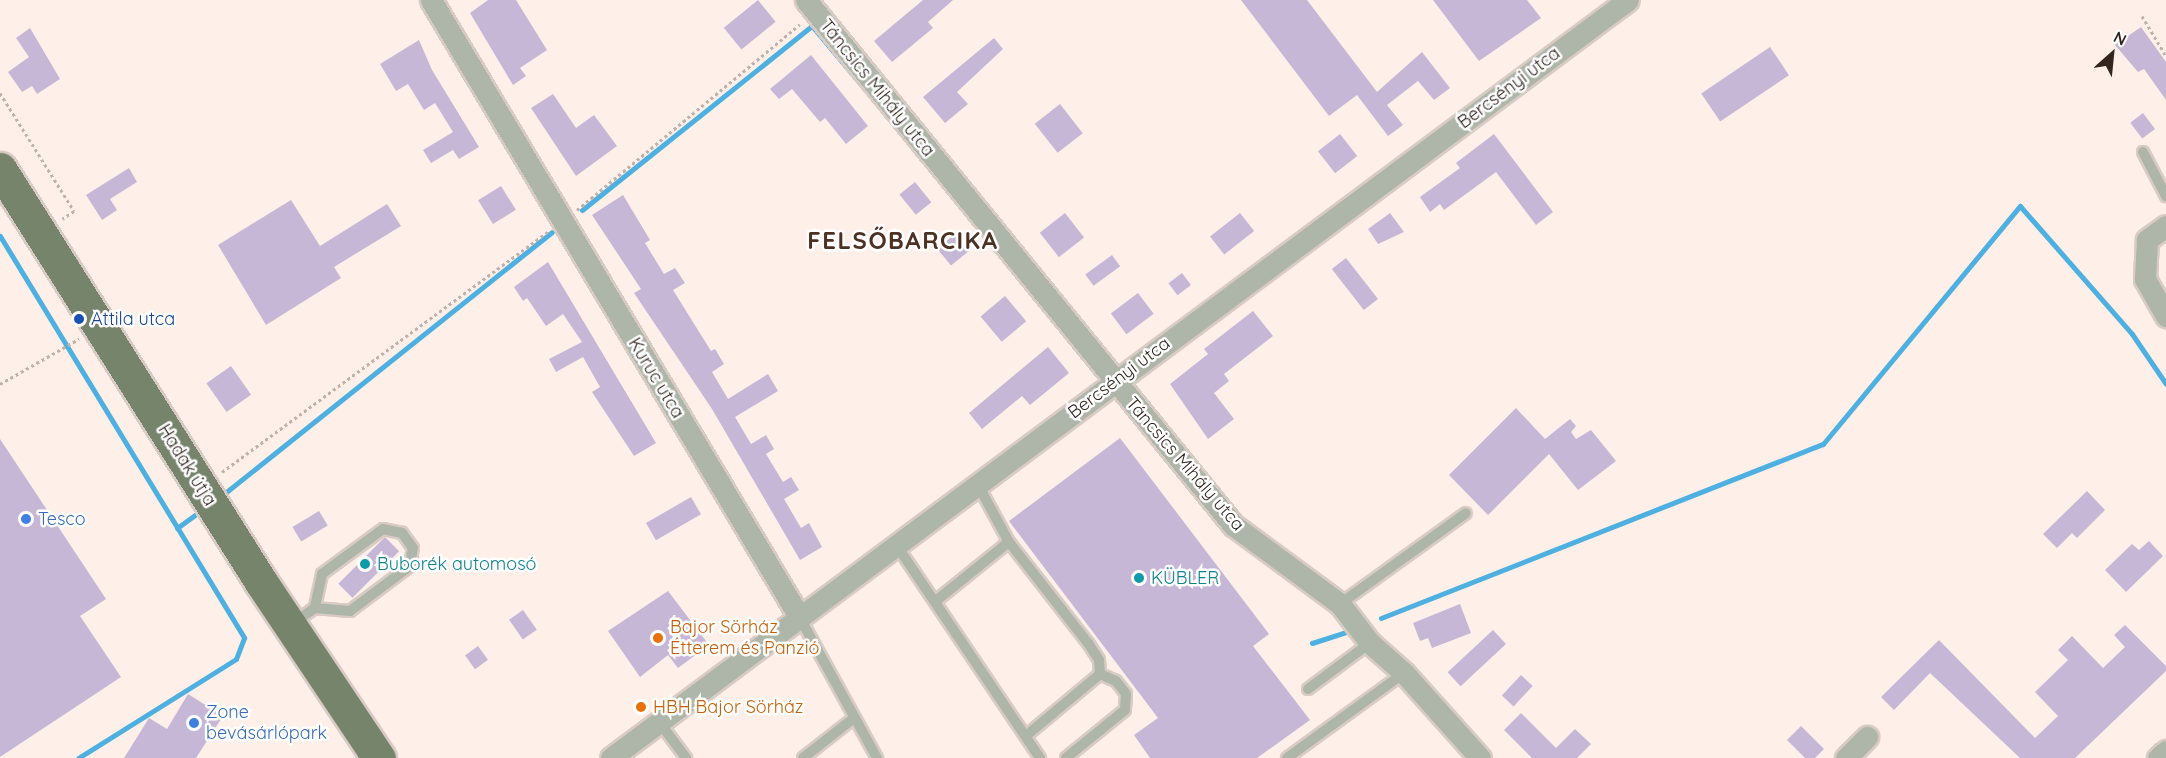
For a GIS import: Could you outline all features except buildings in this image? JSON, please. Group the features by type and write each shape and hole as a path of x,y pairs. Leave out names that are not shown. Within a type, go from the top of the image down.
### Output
{"main road":[{"name":"Hadak útja","path":"0,169 201,487 302,617 379,758"}],"street":[{"name":"Kuruc utca","path":"431,0 561,222 800,618"},
{"name":"Bercsényi utca","path":"611,758 1628,0"},
{"name":"Táncsics Mihály utca","path":"810,5 1233,525 1340,604 1370,643 1404,673 1480,758"},
{"path":"2166,226 2147,240 2145,279 2166,316"},
{"path":"1846,758 1867,737"},
{"path":"2158,758 2166,751"}],"lane":[{"path":"2143,152 2166,196"},
{"path":"978,485 1008,542 1099,660 1100,674"},
{"path":"1340,604 1466,513"},
{"path":"383,529 402,533 413,548 410,566 351,611 302,617 322,574 383,529"},
{"path":"937,600 1008,542"},
{"path":"897,546 937,600 1041,758"},
{"name":"Kuruc utca","path":"800,618 877,758"},
{"path":"1308,689 1370,643"},
{"path":"1287,758 1404,673"},
{"path":"1027,735 1100,674"},
{"path":"1066,758 1128,705 1116,681 1100,674"},
{"path":"803,758 854,718"},
{"path":"660,723 686,758"}],"path":[{"path":"201,487 561,222 810,5"},
{"path":"2142,16 2166,56"},
{"path":"0,384 74,342"}],"waterway":[{"path":"582,210 812,26 889,118"},
{"path":"1381,618 1823,444 2020,206 2132,334 2166,384"},
{"path":"225,493 552,232"},
{"path":"0,236 244,638 236,659 78,758"},
{"path":"177,528 202,510"},
{"path":"1312,643 1352,630"}],"place":[{"name":"Attila utca","path":"79,319"},
{"name":"Tesco","path":"26,519"},
{"name":"Buborék automosó","path":"365,564"},
{"name":"KÜBLER","path":"1139,578"},
{"name":"Bajor Sörház Étterem és Panzió","path":"658,638"},
{"name":"HBH Bajor Sörház","path":"641,707"},
{"name":"Zone bevásárlópark","path":"194,723"}],"district":[{"name":"FELSŐBARCIKA","path":"903,241"}]}
